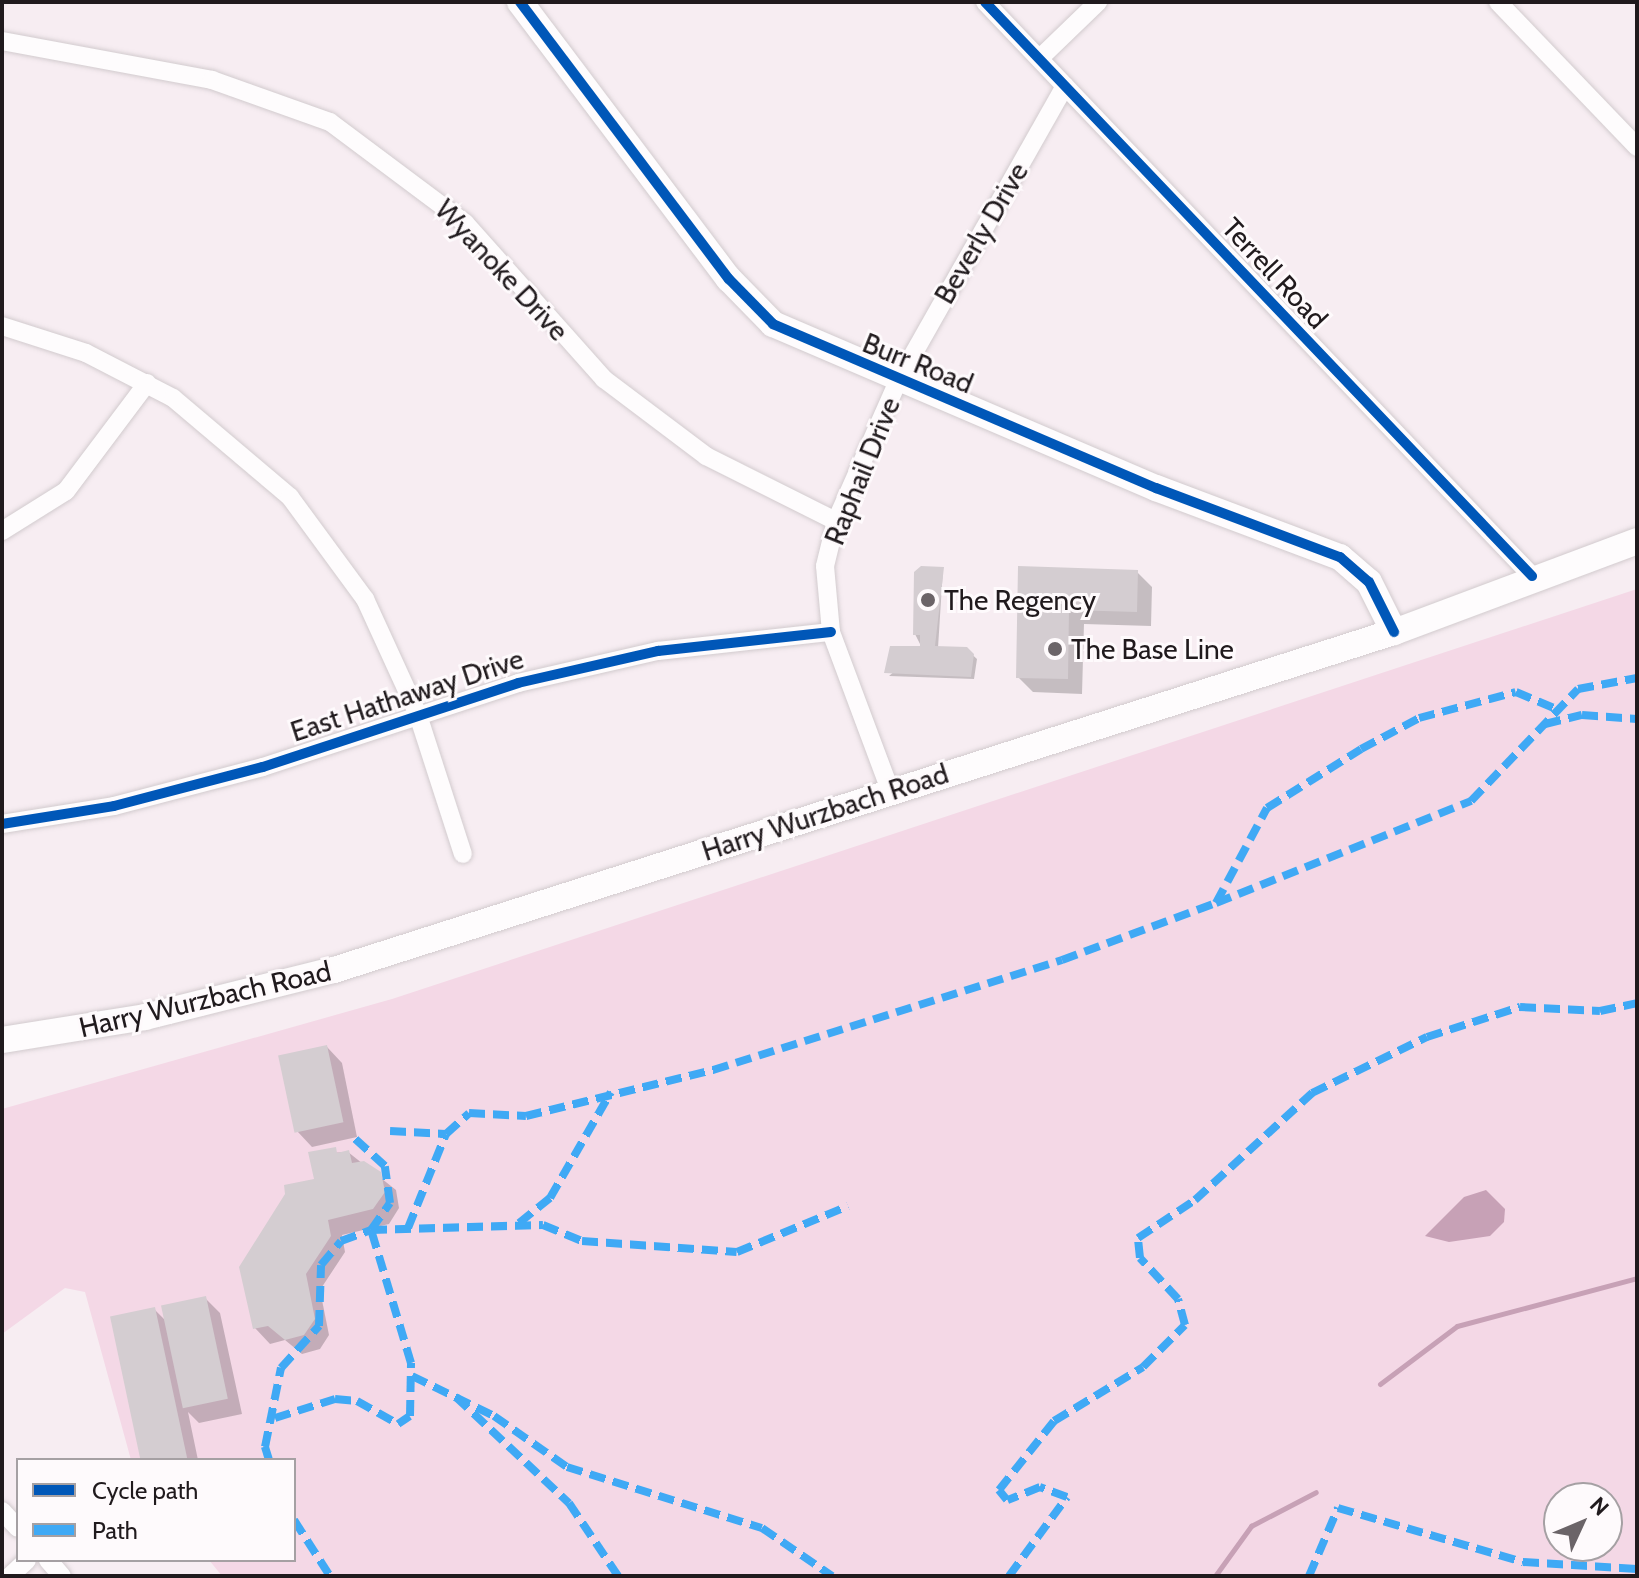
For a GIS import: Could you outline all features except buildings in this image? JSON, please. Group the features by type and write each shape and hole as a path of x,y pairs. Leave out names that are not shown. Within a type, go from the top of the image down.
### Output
{"main road":[{"name":"Burr Road","path":"520,2 759,312 789,334 898,381 1340,557 1369,582 1394,632"},
{"name":"Harry Wurzbach Road","path":"2,1040 145,1017 334,970 890,790 1394,632 1532,576 1637,541"}],"street":[{"name":"Terrell Road","path":"985,2 1532,576"},
{"path":"1040,58 1098,2"},
{"path":"1498,2 1637,147"},
{"name":"Wyanoke Drive","path":"2,41 212,80 330,122 465,223 604,379 706,456 836,521"},
{"name":"Beverly Drive","path":"898,381 1065,86"},
{"path":"2,326 147,383 245,452 320,534 365,599 418,715 463,854"},
{"name":"Raphail Drive","path":"890,790 831,632 825,566 836,521 898,381"},
{"path":"2,531 66,491 147,383"},
{"name":"East Hathaway Drive","path":"2,824 202,784 518,683 658,651 831,632"},
{"path":"2,1511 16,1526"},
{"path":"10,1576 25,1562"}],"shaded area":[{"path":"1637,589 1637,1576 222,1576 211,1562 296,1562 296,1458 130,1458 85,1292 65,1288 2,1334 2,1109 392,999"},
{"path":"1486,1190 1505,1209 1504,1222 1490,1236 1449,1242 1425,1236 1464,1197"}],"waterway":[{"path":"1380,1384 1457,1326 1637,1278"},
{"path":"1215,1576 1251,1526 1316,1492"}],"marked path":[{"path":"408,1228 446,1134 469,1113 526,1116 713,1070 1062,960 1216,903 1471,801 1578,689 1637,678"},
{"path":"1216,903 1267,808 1361,749 1419,718 1516,692 1556,709"},
{"path":"1545,724 1582,715 1637,719"},
{"path":"1009,1576 1067,1497 1040,1487 1007,1500 999,1490 1054,1421 1143,1367 1185,1325 1178,1299 1140,1258 1138,1238 1195,1200 1312,1093 1427,1037 1520,1007 1600,1011 1637,1003"},
{"path":"519,1223 550,1198 611,1092"},
{"path":"390,1131 446,1134"},
{"path":"268,1458 265,1447 281,1368 319,1326 321,1265 341,1241 371,1230 390,1203 385,1166 352,1136"},
{"path":"275,1418 335,1399 357,1401 398,1424 410,1416 411,1363 371,1230 543,1225 582,1241 737,1252 848,1206"},
{"path":"412,1376 494,1416 567,1467 762,1528 832,1576"},
{"path":"456,1397 569,1503 618,1576"},
{"path":"1309,1576 1338,1508 1523,1562 1637,1569"},
{"path":"296,1523 330,1576"}],"cycle path":[{"path":"520,2 729,279 773,324 1156,488 1340,557 1369,582 1394,632"},
{"path":"985,2 1532,576"},
{"path":"2,824 114,806 263,767 518,683 658,651 831,632"}],"place":[{"name":"The Regency","path":"928,600"},
{"name":"The Base Line","path":"1055,649"}]}
